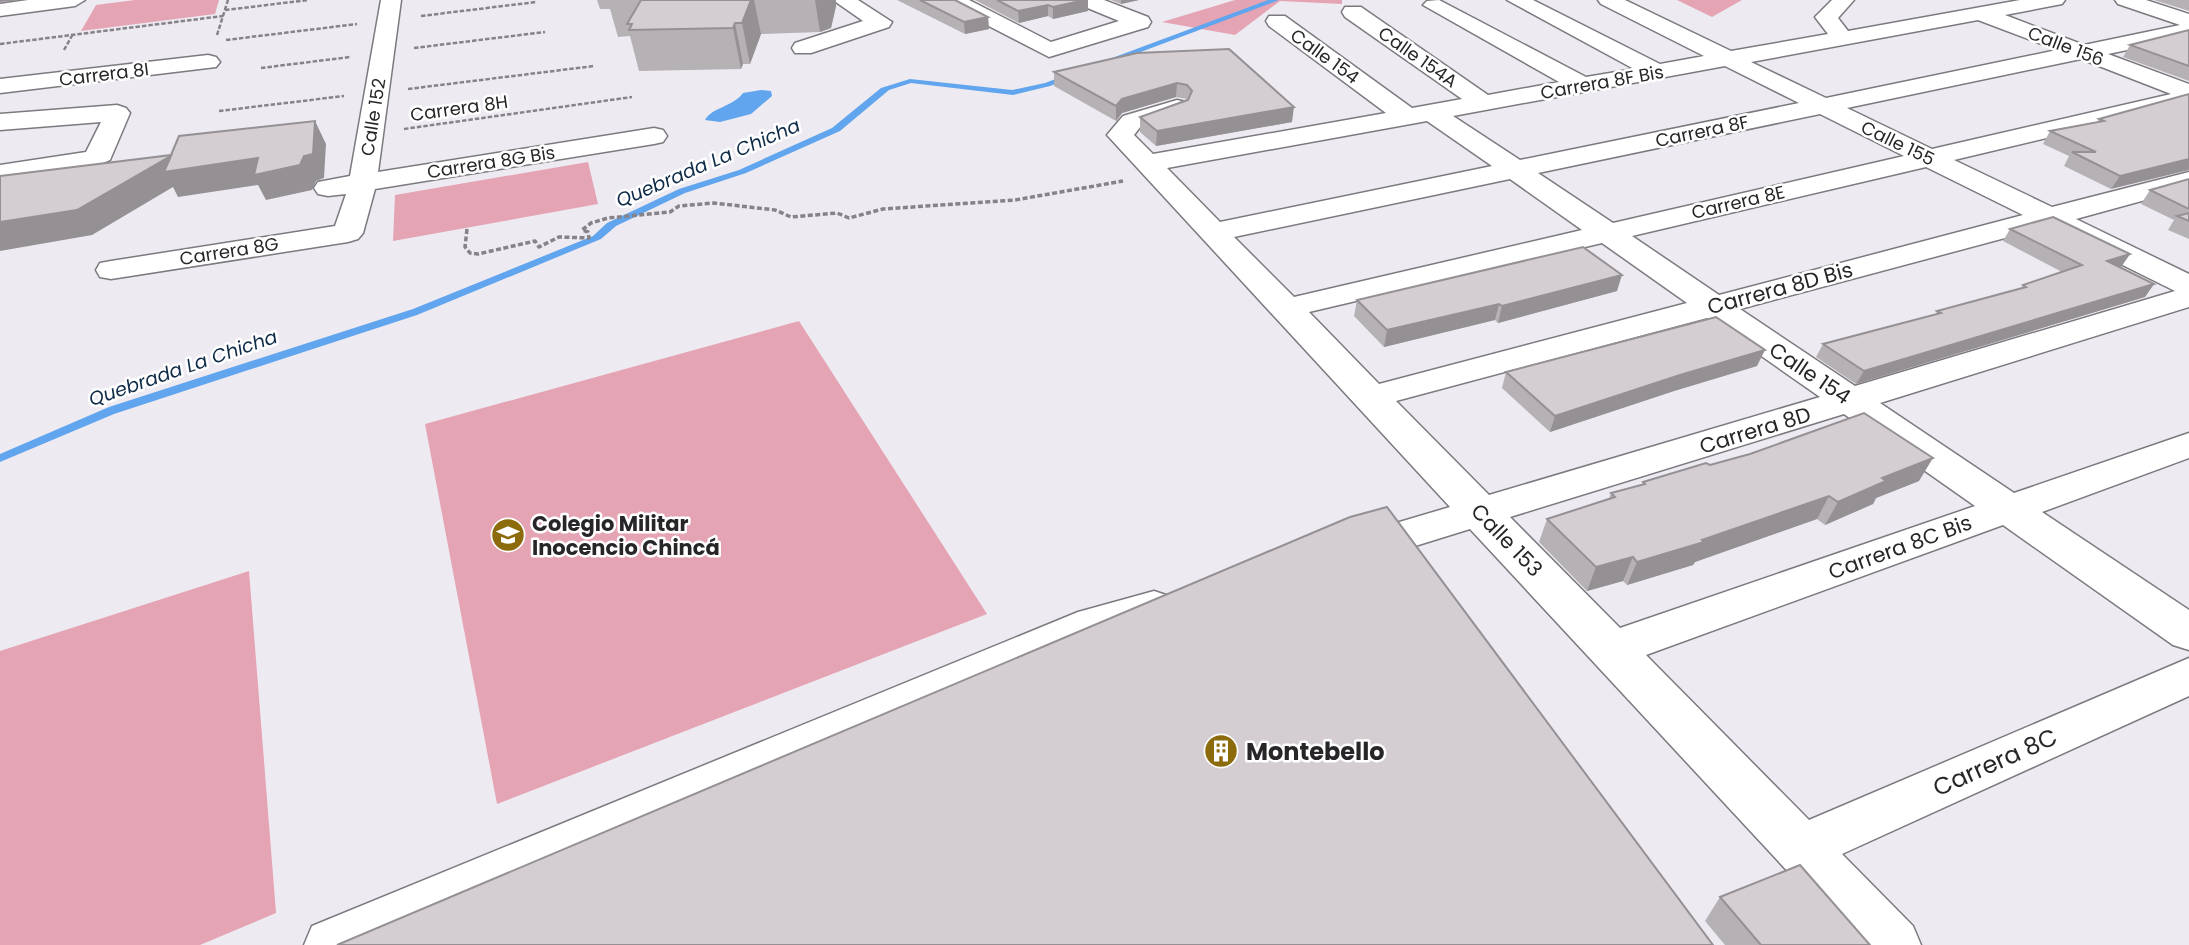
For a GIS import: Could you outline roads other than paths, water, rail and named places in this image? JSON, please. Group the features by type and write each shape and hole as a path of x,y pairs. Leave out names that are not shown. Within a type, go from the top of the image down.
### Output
{"street":[{"path":"0,10 75,0"},
{"name":"Calle 152","path":"348,233 363,182 391,0"},
{"path":"803,48 881,22 843,0"},
{"path":"953,0 1049,50 1140,22 1084,0"},
{"path":"1517,0 1658,72"},
{"name":"Calle 155","path":"1608,0 2189,286"},
{"path":"1843,39 1826,17 1844,0"},
{"name":"Calle 156","path":"1943,0 2189,94"},
{"name":"Carrera 8F Bis","path":"1142,157 1419,115 2056,0"},
{"path":"2125,0 2189,21"},
{"path":"1434,5 1583,85"},
{"name":"Calle 154A","path":"1353,12 1484,103"},
{"name":"Calle 154","path":"1277,21 1419,115 1514,170 2189,632"},
{"name":"Carrera 8F","path":"1214,232 2189,30"},
{"name":"Carrera 8I","path":"0,86 208,62"},
{"name":"Carrera 8E","path":"1287,308 2189,94"},
{"path":"1142,157 1132,121 1177,107"},
{"path":"0,122 117,113 102,154 93,159 0,173"},
{"name":"Carrera 8G Bis","path":"328,188 654,136"},
{"name":"Calle 153","path":"1142,157 1893,945"},
{"name":"Carrera 8D Bis","path":"1371,397 2189,180"},
{"name":"Carrera 8G","path":"111,270 348,233"},
{"name":"Carrera 8D","path":"1321,559 1482,513 2189,297"},
{"name":"Carrera 8C Bis","path":"1612,649 2189,445"},
{"path":"332,945 1094,624 1201,594"},
{"name":"Carrera 8C","path":"1801,848 2189,676"}],"water":[{"path":"1268,0 1279,0 1050,86 1013,95 911,83 889,90 840,131 746,173 685,193 616,226 601,239 417,315 114,414 0,462 0,454 109,407 413,309 593,236 607,223 679,189 739,170 832,128 881,88 910,79 1012,90 1045,83"},
{"path":"771,91 772,96 751,114 720,122 705,120 712,112 739,98 743,93"}],"place":[{"name":"Colegio Militar Inocencio Chincá","path":"508,535"},
{"name":"Montebello","path":"1221,751"}],"water label":[{"name":"Quebrada La Chicha","path":"708,163"},
{"name":"Quebrada La Chicha","path":"183,368"}]}
